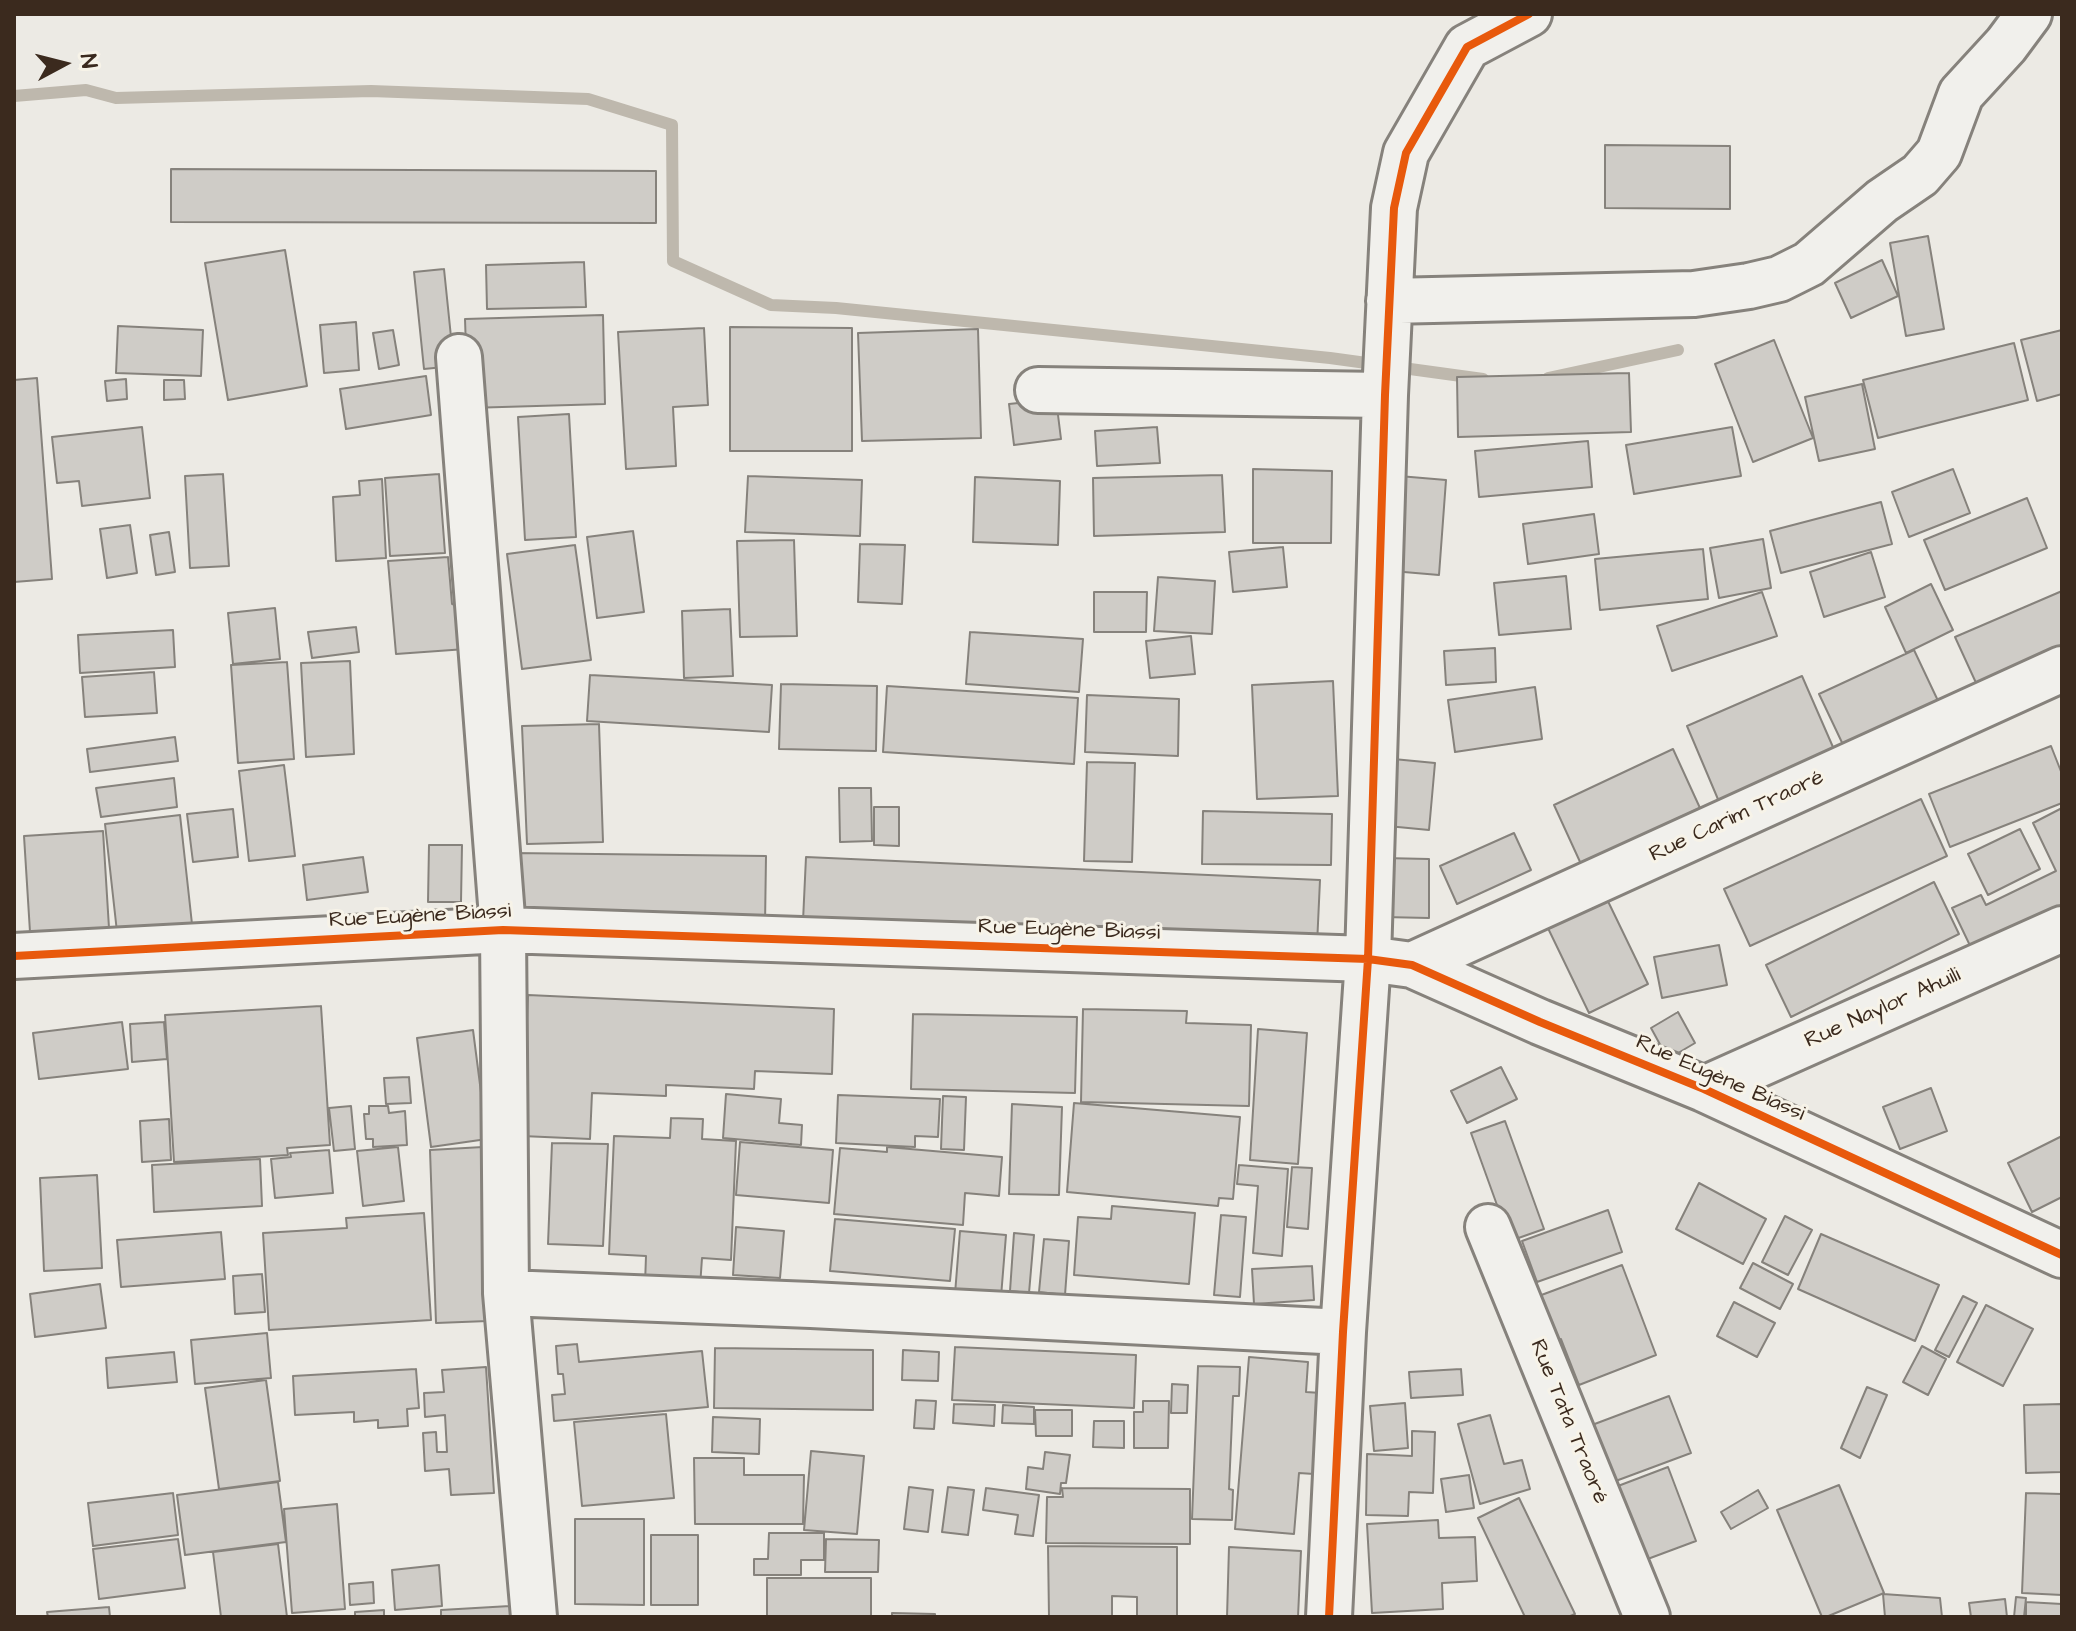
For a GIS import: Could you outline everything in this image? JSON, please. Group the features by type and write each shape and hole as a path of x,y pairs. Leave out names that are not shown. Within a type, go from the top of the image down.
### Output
{"street":[{"path":"1329,1617 1343,1332 1368,959 1385,395 1394,208 1406,153 1467,47 1529,14"},
{"path":"1389,301 1694,294 1779,279 1809,264 1882,201 1920,175 1939,153 1961,94 2006,45 2029,14"},
{"path":"459,357 503,930 506,1293 534,1617"},
{"path":"1038,390 1385,395"},
{"name":"Rue Carim Traoré","path":"1412,965 2062,669"},
{"name":"Rue Naylor Ahuili","path":"1704,1089 2062,929"},
{"name":"Rue Eugène Biassi","path":"14,956 503,930 1368,959 1412,965 1540,1022 1704,1089 2062,1255"},
{"name":"Rue Tata Traoré","path":"1488,1227 1647,1617"},
{"path":"506,1293 1343,1332"}],"building":[{"path":"1605,145 1730,146 1730,209 1605,208"},
{"path":"171,169 656,171 656,223 171,222"},
{"path":"1928,236 1944,329 1906,336 1890,243"},
{"path":"285,250 307,386 228,400 205,263"},
{"path":"1882,260 1898,296 1851,318 1835,283"},
{"path":"584,262 586,307 487,309 486,265"},
{"path":"444,269 454,366 424,369 414,272"},
{"path":"603,315 605,404 468,408 465,319"},
{"path":"356,322 359,370 324,373 320,325"},
{"path":"118,326 203,330 201,376 116,373"},
{"path":"730,327 852,328 852,451 730,451"},
{"path":"704,328 708,405 673,407 676,466 626,469 618,332"},
{"path":"978,329 981,438 862,441 858,333"},
{"path":"393,330 399,365 379,369 373,333"},
{"path":"2062,330 2062,394 2037,401 2021,340"},
{"path":"1774,340 1813,438 1753,462 1715,364"},
{"path":"2014,343 2028,400 1878,438 1863,380"},
{"path":"1629,373 1631,432 1458,437 1457,377"},
{"path":"426,376 431,415 346,429 340,389"},
{"path":"37,378 52,579 14,582 14,380"},
{"path":"126,379 127,399 107,401 105,381"},
{"path":"164,380 184,380 185,399 164,400"},
{"path":"1862,384 1875,449 1819,461 1805,397"},
{"path":"1056,399 1061,439 1014,445 1009,404"},
{"path":"569,414 576,537 525,540 518,417"},
{"path":"142,427 150,498 82,506 79,481 57,483 52,437"},
{"path":"1157,427 1160,463 1097,466 1095,431"},
{"path":"1732,427 1741,476 1634,494 1626,445"},
{"path":"1588,441 1592,487 1479,497 1475,451"},
{"path":"1253,469 1332,471 1331,543 1253,543"},
{"path":"1953,469 1970,513 1909,537 1892,492"},
{"path":"223,474 229,566 190,568 185,476"},
{"path":"439,474 445,553 390,556 385,478"},
{"path":"1222,475 1225,532 1094,536 1093,478"},
{"path":"748,476 862,480 860,536 745,532"},
{"path":"1399,476 1446,480 1439,575 1392,571"},
{"path":"975,477 1060,481 1058,545 973,542"},
{"path":"382,479 386,558 336,561 333,497 360,495 359,481"},
{"path":"2027,498 2047,548 1945,590 1924,540"},
{"path":"1881,502 1892,544 1781,573 1770,531"},
{"path":"1594,514 1599,554 1528,564 1523,524"},
{"path":"130,525 137,573 107,578 100,529"},
{"path":"633,531 644,612 597,618 587,537"},
{"path":"169,532 175,572 156,575 150,535"},
{"path":"1763,539 1771,588 1719,598 1710,548"},
{"path":"794,540 797,636 740,637 737,541"},
{"path":"860,544 905,545 902,604 858,602"},
{"path":"575,545 591,660 522,669 507,554"},
{"path":"1283,547 1287,587 1233,592 1229,552"},
{"path":"1703,549 1708,599 1600,610 1595,559"},
{"path":"1871,552 1885,597 1824,617 1810,572"},
{"path":"448,557 452,604 462,607 466,649 396,654 388,561"},
{"path":"1566,576 1571,629 1499,635 1494,583"},
{"path":"1158,577 1215,581 1212,634 1154,631"},
{"path":"1931,584 1953,630 1906,653 1885,607"},
{"path":"2062,591 2062,649 1977,685 1955,637"},
{"path":"1094,592 1147,592 1146,632 1094,632"},
{"path":"1762,592 1777,636 1672,671 1657,626"},
{"path":"275,608 280,659 233,664 228,613"},
{"path":"730,609 733,676 684,678 682,611"},
{"path":"356,627 359,652 312,658 308,632"},
{"path":"173,630 175,667 80,673 78,635"},
{"path":"970,632 1083,639 1079,692 966,684"},
{"path":"1191,636 1195,674 1150,678 1146,641"},
{"path":"1495,648 1496,682 1446,685 1444,651"},
{"path":"1914,650 1940,705 1846,751 1819,694"},
{"path":"350,661 354,754 306,757 301,663"},
{"path":"287,662 294,759 238,763 231,665"},
{"path":"154,672 157,713 85,717 82,677"},
{"path":"590,675 772,685 769,732 587,721"},
{"path":"1802,676 1836,754 1720,804 1687,726"},
{"path":"1333,681 1338,796 1257,799 1252,685"},
{"path":"781,684 877,686 876,751 779,749"},
{"path":"887,686 1078,698 1074,764 883,752"},
{"path":"1535,687 1542,739 1455,752 1448,700"},
{"path":"1087,695 1179,699 1178,756 1085,752"},
{"path":"599,724 603,842 527,844 522,726"},
{"path":"175,737 178,761 90,772 87,749"},
{"path":"2051,746 2062,774 2062,803 1950,847 1929,794"},
{"path":"1673,749 1700,808 1581,864 1554,805"},
{"path":"1383,758 1435,763 1429,830 1377,825"},
{"path":"1087,762 1135,763 1132,862 1084,861"},
{"path":"284,765 295,856 249,861 239,771"},
{"path":"174,778 177,807 101,817 96,788"},
{"path":"839,788 871,788 872,841 840,842"},
{"path":"1921,799 1947,856 1750,946 1724,889"},
{"path":"874,807 899,807 899,846 874,845"},
{"path":"2062,808 2062,913 1975,956 1952,908 1981,895 1986,905 2056,871 2033,823"},
{"path":"233,809 238,857 193,862 187,814"},
{"path":"1203,811 1332,814 1331,865 1202,864"},
{"path":"180,815 192,924 117,932 105,824"},
{"path":"2020,829 2040,869 1988,895 1968,854"},
{"path":"103,831 109,928 30,932 24,836"},
{"path":"1514,833 1531,870 1457,904 1440,866"},
{"path":"429,845 462,845 461,902 428,902"},
{"path":"512,853 766,856 765,925 511,922"},
{"path":"363,857 368,892 307,900 303,865"},
{"path":"806,857 1320,880 1317,945 803,921"},
{"path":"1383,858 1429,859 1429,918 1383,917"},
{"path":"1934,882 1959,934 1791,1017 1766,965"},
{"path":"1604,893 1648,984 1589,1013 1545,922"},
{"path":"1719,945 1727,985 1662,998 1654,957"},
{"path":"528,995 834,1009 832,1074 755,1071 754,1089 666,1085 666,1096 592,1093 590,1139 522,1136"},
{"path":"321,1006 330,1145 287,1148 288,1155 174,1162 165,1015"},
{"path":"1083,1009 1187,1011 1186,1023 1251,1025 1249,1106 1081,1102"},
{"path":"1678,1012 1695,1043 1668,1059 1651,1028"},
{"path":"913,1014 1077,1017 1075,1093 911,1089"},
{"path":"122,1022 128,1069 39,1079 33,1033"},
{"path":"164,1022 167,1059 132,1062 130,1024"},
{"path":"1258,1029 1307,1033 1298,1164 1250,1160"},
{"path":"473,1030 487,1139 431,1147 417,1038"},
{"path":"1501,1067 1517,1099 1467,1123 1451,1091"},
{"path":"409,1077 411,1103 386,1104 384,1078"},
{"path":"1931,1088 1947,1131 1900,1149 1883,1107"},
{"path":"726,1094 781,1099 779,1123 802,1125 801,1145 723,1138"},
{"path":"838,1095 940,1099 938,1137 915,1136 915,1147 836,1143"},
{"path":"943,1096 966,1097 964,1150 941,1149"},
{"path":"1074,1103 1240,1117 1233,1199 1219,1198 1218,1206 1067,1192"},
{"path":"1012,1104 1062,1107 1059,1195 1009,1194"},
{"path":"351,1106 355,1149 334,1151 329,1108"},
{"path":"369,1106 388,1106 389,1113 405,1111 407,1145 373,1147 373,1139 366,1139 364,1114 369,1114"},
{"path":"671,1118 703,1119 702,1139 736,1141 731,1260 702,1258 700,1287 645,1284 646,1256 609,1254 614,1136 670,1138"},
{"path":"169,1119 171,1160 142,1162 140,1121"},
{"path":"1505,1121 1544,1229 1510,1241 1471,1133"},
{"path":"2062,1136 2062,1197 2032,1212 2008,1163"},
{"path":"740,1142 833,1150 829,1203 736,1195"},
{"path":"552,1143 608,1144 603,1246 548,1244"},
{"path":"398,1147 404,1201 363,1206 357,1151"},
{"path":"483,1147 488,1321 436,1323 430,1150"},
{"path":"887,1147 1002,1157 999,1196 965,1193 963,1225 834,1214 840,1148 887,1152"},
{"path":"329,1150 333,1193 275,1198 271,1159 291,1157 290,1153"},
{"path":"260,1159 262,1206 154,1212 152,1165"},
{"path":"1239,1165 1288,1169 1282,1256 1253,1253 1258,1186 1237,1184"},
{"path":"1292,1167 1312,1168 1308,1229 1287,1227"},
{"path":"97,1175 102,1268 44,1271 40,1178"},
{"path":"1699,1183 1766,1219 1743,1264 1676,1229"},
{"path":"1112,1206 1195,1213 1189,1284 1074,1275 1078,1217 1111,1219"},
{"path":"1608,1210 1622,1252 1537,1282 1522,1241"},
{"path":"424,1213 431,1320 269,1330 263,1233 347,1228 346,1218"},
{"path":"1221,1215 1246,1217 1240,1297 1214,1295"},
{"path":"1785,1216 1812,1230 1788,1275 1762,1262"},
{"path":"835,1219 955,1229 950,1281 830,1271"},
{"path":"736,1227 784,1231 780,1278 733,1275"},
{"path":"960,1231 1006,1235 1001,1297 955,1294"},
{"path":"221,1232 225,1279 121,1287 117,1240"},
{"path":"1014,1233 1034,1235 1029,1293 1010,1291"},
{"path":"1821,1234 1939,1285 1915,1341 1798,1289"},
{"path":"1044,1239 1069,1241 1065,1295 1039,1292"},
{"path":"1753,1263 1793,1284 1780,1309 1740,1288"},
{"path":"1622,1265 1656,1355 1579,1385 1561,1339 1545,1345 1528,1300"},
{"path":"1312,1266 1314,1300 1254,1304 1252,1269"},
{"path":"262,1274 265,1312 235,1314 233,1276"},
{"path":"100,1284 106,1328 35,1337 30,1294"},
{"path":"1963,1296 1977,1303 1949,1357 1935,1350"},
{"path":"1734,1302 1775,1323 1757,1357 1717,1336"},
{"path":"1986,1305 2033,1329 2003,1386 1957,1362"},
{"path":"267,1333 271,1378 195,1384 191,1340"},
{"path":"577,1344 579,1362 702,1351 708,1407 554,1421 552,1395 565,1394 563,1374 558,1374 556,1346"},
{"path":"1922,1346 1946,1359 1928,1395 1903,1382"},
{"path":"955,1347 1136,1355 1134,1408 952,1400"},
{"path":"715,1348 873,1350 873,1410 714,1408"},
{"path":"903,1350 939,1352 938,1381 902,1380"},
{"path":"174,1352 177,1382 108,1388 106,1358"},
{"path":"1249,1357 1308,1362 1306,1392 1321,1393 1314,1474 1299,1473 1294,1534 1235,1529"},
{"path":"1198,1366 1240,1367 1239,1396 1233,1396 1229,1489 1233,1490 1232,1520 1192,1519"},
{"path":"486,1367 494,1493 451,1495 449,1469 425,1471 423,1433 436,1432 437,1452 447,1452 445,1415 425,1417 424,1393 444,1392 442,1370"},
{"path":"416,1369 419,1408 407,1409 408,1426 378,1428 378,1420 354,1422 354,1412 295,1415 293,1376"},
{"path":"1461,1369 1463,1395 1411,1398 1409,1372"},
{"path":"266,1380 280,1481 219,1489 205,1388"},
{"path":"1172,1384 1188,1385 1187,1413 1171,1413"},
{"path":"1867,1387 1887,1395 1860,1458 1841,1448"},
{"path":"1669,1396 1691,1453 1613,1482 1592,1425"},
{"path":"916,1400 936,1401 934,1429 914,1428"},
{"path":"1143,1401 1169,1401 1168,1448 1134,1448 1134,1412 1143,1412"},
{"path":"1405,1403 1408,1448 1374,1451 1370,1406"},
{"path":"954,1404 995,1405 994,1426 953,1423"},
{"path":"2062,1404 2062,1472 2026,1473 2024,1405"},
{"path":"1003,1405 1034,1407 1034,1424 1002,1423"},
{"path":"1035,1410 1072,1410 1072,1436 1036,1436"},
{"path":"666,1414 674,1498 582,1506 574,1422"},
{"path":"1490,1415 1504,1464 1522,1460 1530,1489 1480,1504 1458,1424"},
{"path":"713,1417 760,1419 759,1454 712,1452"},
{"path":"1094,1421 1124,1421 1124,1448 1093,1447"},
{"path":"1412,1431 1435,1432 1433,1493 1409,1492 1408,1516 1366,1515 1367,1454 1412,1456"},
{"path":"811,1451 864,1456 857,1534 804,1530"},
{"path":"1045,1452 1070,1455 1066,1483 1061,1483 1060,1494 1026,1489 1028,1467 1043,1469"},
{"path":"694,1458 744,1458 744,1475 804,1475 803,1524 695,1524"},
{"path":"1668,1467 1696,1541 1645,1560 1618,1486"},
{"path":"1469,1475 1474,1508 1446,1512 1441,1479"},
{"path":"278,1482 286,1542 185,1555 177,1495"},
{"path":"1839,1485 1884,1593 1822,1617 1777,1510"},
{"path":"909,1487 933,1490 928,1532 904,1529"},
{"path":"948,1487 974,1490 968,1535 942,1532"},
{"path":"986,1488 1039,1495 1033,1536 1015,1534 1018,1515 983,1510"},
{"path":"1062,1488 1190,1489 1190,1544 1046,1543 1047,1497 1063,1497"},
{"path":"1758,1490 1768,1508 1731,1529 1721,1512"},
{"path":"173,1493 178,1535 93,1546 88,1503"},
{"path":"2026,1493 2062,1494 2062,1595 2022,1593"},
{"path":"1519,1498 1575,1614 1568,1617 1525,1617 1478,1518"},
{"path":"337,1504 345,1609 292,1613 284,1509"},
{"path":"575,1519 644,1519 644,1605 575,1604"},
{"path":"1438,1520 1439,1538 1475,1537 1477,1581 1442,1583 1443,1609 1372,1613 1367,1524"},
{"path":"769,1533 824,1533 824,1560 801,1560 801,1575 754,1575 754,1559 768,1559"},
{"path":"651,1535 698,1535 698,1605 651,1605"},
{"path":"178,1539 185,1588 99,1599 93,1549"},
{"path":"826,1539 879,1540 878,1572 825,1572"},
{"path":"278,1544 287,1617 221,1617 213,1552"},
{"path":"1048,1546 1177,1547 1177,1617 1137,1617 1137,1597 1112,1596 1112,1617 1049,1617"},
{"path":"1229,1547 1301,1551 1298,1617 1227,1617"},
{"path":"439,1565 442,1606 395,1610 392,1570"},
{"path":"767,1578 871,1578 871,1617 767,1617"},
{"path":"373,1582 374,1603 350,1605 349,1584"},
{"path":"1883,1594 1940,1598 1942,1617 1885,1617"},
{"path":"2016,1597 2026,1598 2024,1617 2014,1617"},
{"path":"2005,1599 2007,1617 1971,1617 1969,1603"},
{"path":"2026,1602 2062,1604 2062,1617 2026,1617"},
{"path":"510,1606 511,1617 441,1617 441,1610"},
{"path":"109,1607 110,1617 48,1617 47,1612"},
{"path":"384,1610 384,1617 355,1617 355,1612"},
{"path":"892,1613 935,1614 935,1617 892,1617"}],"waterway":[{"path":"14,96 86,90 116,98 371,91 588,99 672,125 673,261 771,305 836,308 1330,358 1483,379"},
{"path":"1548,378 1678,350"}],"cycle path":[{"path":"1329,1617 1343,1332 1368,959 1385,395 1394,208 1406,153 1467,47 1529,14"},
{"path":"14,956 503,930 1368,959 1412,965 1540,1022 1704,1089 2062,1255"}]}
